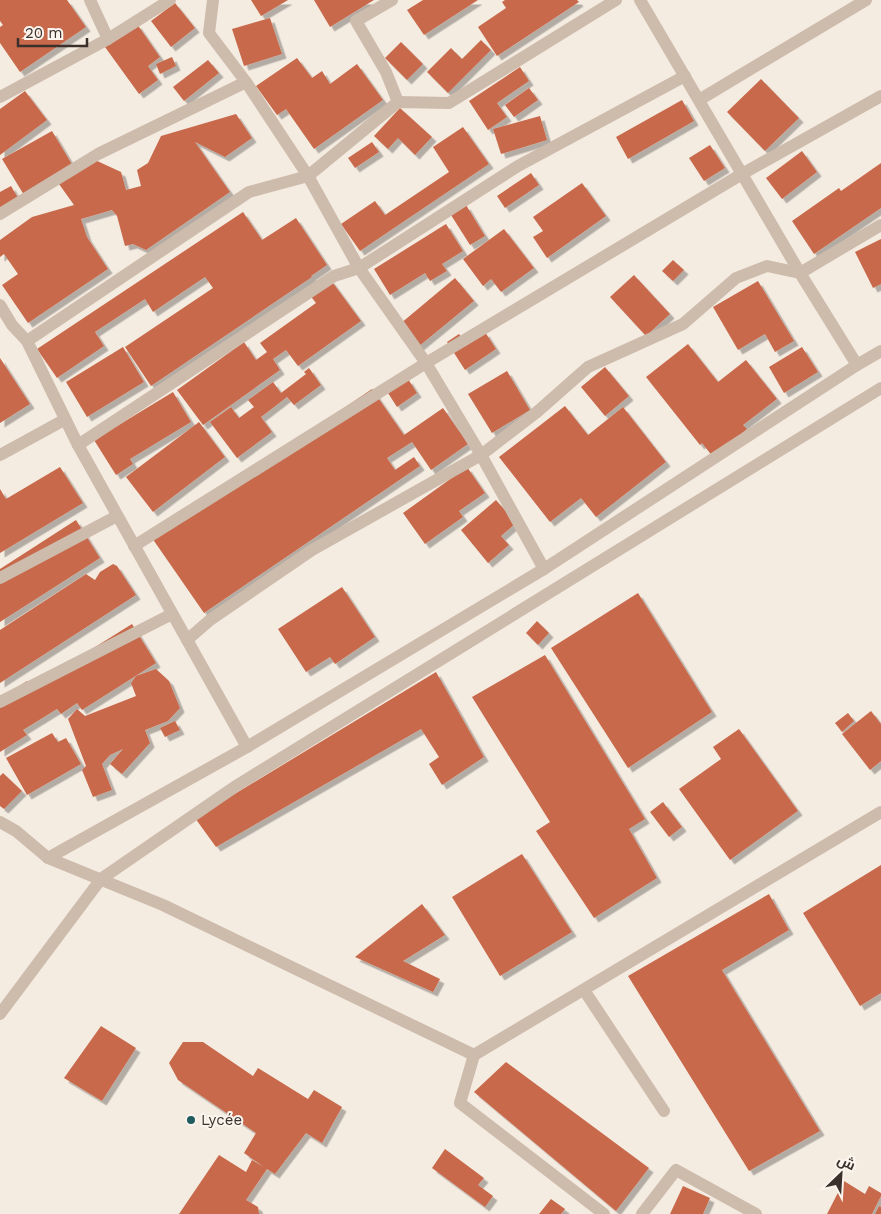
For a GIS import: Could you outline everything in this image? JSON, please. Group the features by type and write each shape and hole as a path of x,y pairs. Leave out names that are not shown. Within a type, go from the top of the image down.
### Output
{"street":[{"path":"90,0 108,40"},
{"path":"1,93 108,40 170,0"},
{"path":"213,0 209,33 246,82 308,176 359,268 426,363 481,455 544,569"},
{"path":"392,0 356,21 386,72 398,102"},
{"path":"27,341 249,192 308,176 398,102 449,104 616,0"},
{"path":"640,0 800,273 857,365"},
{"path":"699,100 866,0"},
{"path":"78,445 334,276 359,268 518,166 685,76"},
{"path":"0,214 98,154 246,82"},
{"path":"134,546 426,363 742,174 881,96"},
{"path":"187,640 210,620 312,550 481,455 537,412 588,367 683,324 736,278 768,266 800,273 881,225"},
{"path":"0,305 12,325 27,341 64,420 247,747"},
{"path":"0,331 12,325"},
{"path":"48,858 247,747 544,569 881,351"},
{"path":"0,1014 101,879 236,786 881,388"},
{"path":"0,455 64,420"},
{"path":"0,578 117,516"},
{"path":"0,702 172,614"},
{"path":"604,1214 460,1103 474,1055 881,812"},
{"path":"0,822 16,831 48,858 162,905 474,1055"},
{"path":"584,990 664,1111"},
{"path":"642,1214 676,1170 756,1214"}],"building":[{"path":"0,0 67,0 86,27 20,72 0,43 0,27 3,25 0,21"},
{"path":"251,0 288,0 261,16"},
{"path":"314,0 374,0 330,27"},
{"path":"423,0 478,0 424,35 407,10"},
{"path":"505,0 577,0 579,2 497,56 478,27 506,8 502,2"},
{"path":"175,3 195,28 171,47 151,21"},
{"path":"270,18 282,54 244,66 232,29"},
{"path":"137,24 160,57 148,66 158,80 139,94 105,47"},
{"path":"481,40 491,50 448,93 427,72 451,48 462,59"},
{"path":"401,42 423,64 407,80 385,58"},
{"path":"172,57 176,66 160,74 156,64"},
{"path":"297,58 312,78 322,71 330,84 357,64 383,100 314,149 286,109 277,115 256,86"},
{"path":"208,60 219,73 184,101 173,87"},
{"path":"520,67 529,81 497,103 507,117 488,130 469,101"},
{"path":"761,79 799,118 765,151 727,112"},
{"path":"529,88 538,100 514,117 505,105"},
{"path":"25,91 47,120 0,155 0,109"},
{"path":"682,100 694,121 628,159 616,137"},
{"path":"400,108 432,137 415,155 398,138 388,149 374,136"},
{"path":"236,114 252,138 225,157 195,142 230,192 146,250 133,244 125,246 117,216 112,210 81,219 87,237 108,269 28,323 2,285 18,274 4,254 0,257 0,240 32,217 74,205 59,184 95,160 121,172 126,190 141,186 137,170 148,163 161,136"},
{"path":"540,116 547,140 501,154 493,129"},
{"path":"463,127 489,164 360,251 341,224 375,201 385,215 449,172 433,147"},
{"path":"52,131 73,166 24,195 2,159"},
{"path":"372,142 379,152 355,168 348,158"},
{"path":"710,145 725,168 704,181 689,158"},
{"path":"802,151 817,172 782,199 766,178"},
{"path":"881,163 881,208 814,254 792,221 839,188 841,191"},
{"path":"531,173 539,185 505,208 497,196"},
{"path":"582,183 606,216 547,258 533,237 543,231 533,217"},
{"path":"11,186 18,198 0,209 0,192"},
{"path":"466,205 485,236 470,245 451,215"},
{"path":"243,212 262,240 296,218 327,265 151,386 125,347 213,288 205,277 153,312 145,299 95,332 104,346 57,378 37,349"},
{"path":"446,224 463,251 442,264 447,271 430,281 425,273 390,295 374,269"},
{"path":"504,229 534,268 501,292 491,279 483,286 463,259"},
{"path":"881,239 881,284 873,288 855,252"},
{"path":"673,260 684,270 673,281 662,271"},
{"path":"634,275 670,314 646,336 610,297"},
{"path":"455,278 474,301 418,347 400,324"},
{"path":"330,279 361,321 298,366 286,350 273,359 280,370 203,425 177,390 244,342 256,360 267,352 260,343 316,303 309,294"},
{"path":"758,281 794,341 775,352 765,334 738,350 713,307"},
{"path":"485,332 496,349 465,370 447,342 459,334 466,344"},
{"path":"688,344 718,382 746,360 777,399 743,425 747,429 713,457 702,443 700,445 646,377"},
{"path":"123,347 144,382 87,417 66,382"},
{"path":"802,347 818,372 784,393 769,367"},
{"path":"0,358 30,404 0,423"},
{"path":"605,367 629,396 605,416 581,387"},
{"path":"309,368 321,385 294,405 287,397 261,417 272,432 237,458 210,422 231,407 239,418 254,407 248,400 273,382 281,393 306,374 304,372"},
{"path":"507,371 530,410 492,433 468,394"},
{"path":"408,379 417,393 397,407 388,393"},
{"path":"372,389 404,435 443,408 468,444 431,470 412,442 387,458 395,470 414,457 420,466 204,613 152,538"},
{"path":"173,392 191,422 130,459 133,464 116,475 94,440"},
{"path":"565,406 588,435 623,407 666,462 596,517 581,498 550,522 499,457"},
{"path":"199,422 225,457 153,512 126,477"},
{"path":"60,467 83,503 0,553 0,489 6,499"},
{"path":"467,467 485,493 459,511 463,517 425,544 403,513"},
{"path":"496,500 516,523 501,536 509,545 488,563 461,530"},
{"path":"76,520 100,558 0,622 0,569"},
{"path":"113,564 117,566 136,595 0,683 0,630 86,574 95,580 100,572"},
{"path":"342,587 375,637 335,664 330,657 306,672 278,629"},
{"path":"638,593 712,712 628,768 551,648"},
{"path":"537,621 549,633 538,645 526,633"},
{"path":"132,624 156,663 82,710 77,703 61,714 57,709 23,730 27,735 0,752 0,698 27,681 31,687"},
{"path":"545,655 645,819 629,829 657,878 594,918 536,831 550,822 472,697"},
{"path":"156,669 169,681 180,708 168,721 145,730 150,743 122,774 110,764 123,749 110,755 102,764 112,790 93,797 82,770 86,766 68,719 77,709 85,716 136,696 131,683 136,676"},
{"path":"436,672 484,757 442,785 429,764 439,757 421,729 216,847 195,818"},
{"path":"871,711 881,724 881,761 870,770 842,734"},
{"path":"848,713 854,721 842,732 835,723"},
{"path":"175,721 180,730 165,737 160,728"},
{"path":"739,729 798,811 730,860 679,789 721,759 713,747"},
{"path":"52,733 58,742 66,738 81,764 27,795 6,758"},
{"path":"3,773 22,791 4,809 0,806 0,776"},
{"path":"663,802 682,827 669,837 650,812"},
{"path":"522,854 572,932 500,976 452,897"},
{"path":"881,865 881,993 860,1006 803,913"},
{"path":"769,894 789,930 722,970 820,1131 749,1171 628,976"},
{"path":"422,904 445,935 403,961 440,979 433,992 355,957"},
{"path":"101,1026 136,1048 102,1101 64,1078"},
{"path":"183,1042 203,1042 253,1076 258,1068 308,1099 314,1090 342,1107 322,1143 306,1133 275,1174 267,1169 246,1200 258,1207 259,1214 179,1214 219,1155 246,1172 252,1160 264,1167 244,1153 256,1133 178,1080 169,1063"},
{"path":"506,1062 649,1168 616,1211 474,1092"},
{"path":"445,1149 484,1178 478,1185 493,1196 485,1207 432,1168"},
{"path":"844,1181 865,1194 869,1186 881,1193 872,1214 827,1214"},
{"path":"683,1186 710,1198 703,1214 670,1214"},
{"path":"551,1199 565,1209 561,1214 539,1214"},
{"path":"879,1206 881,1207 881,1214 875,1214"}],"place":[{"name":"Lycée","path":"191,1120"}]}
